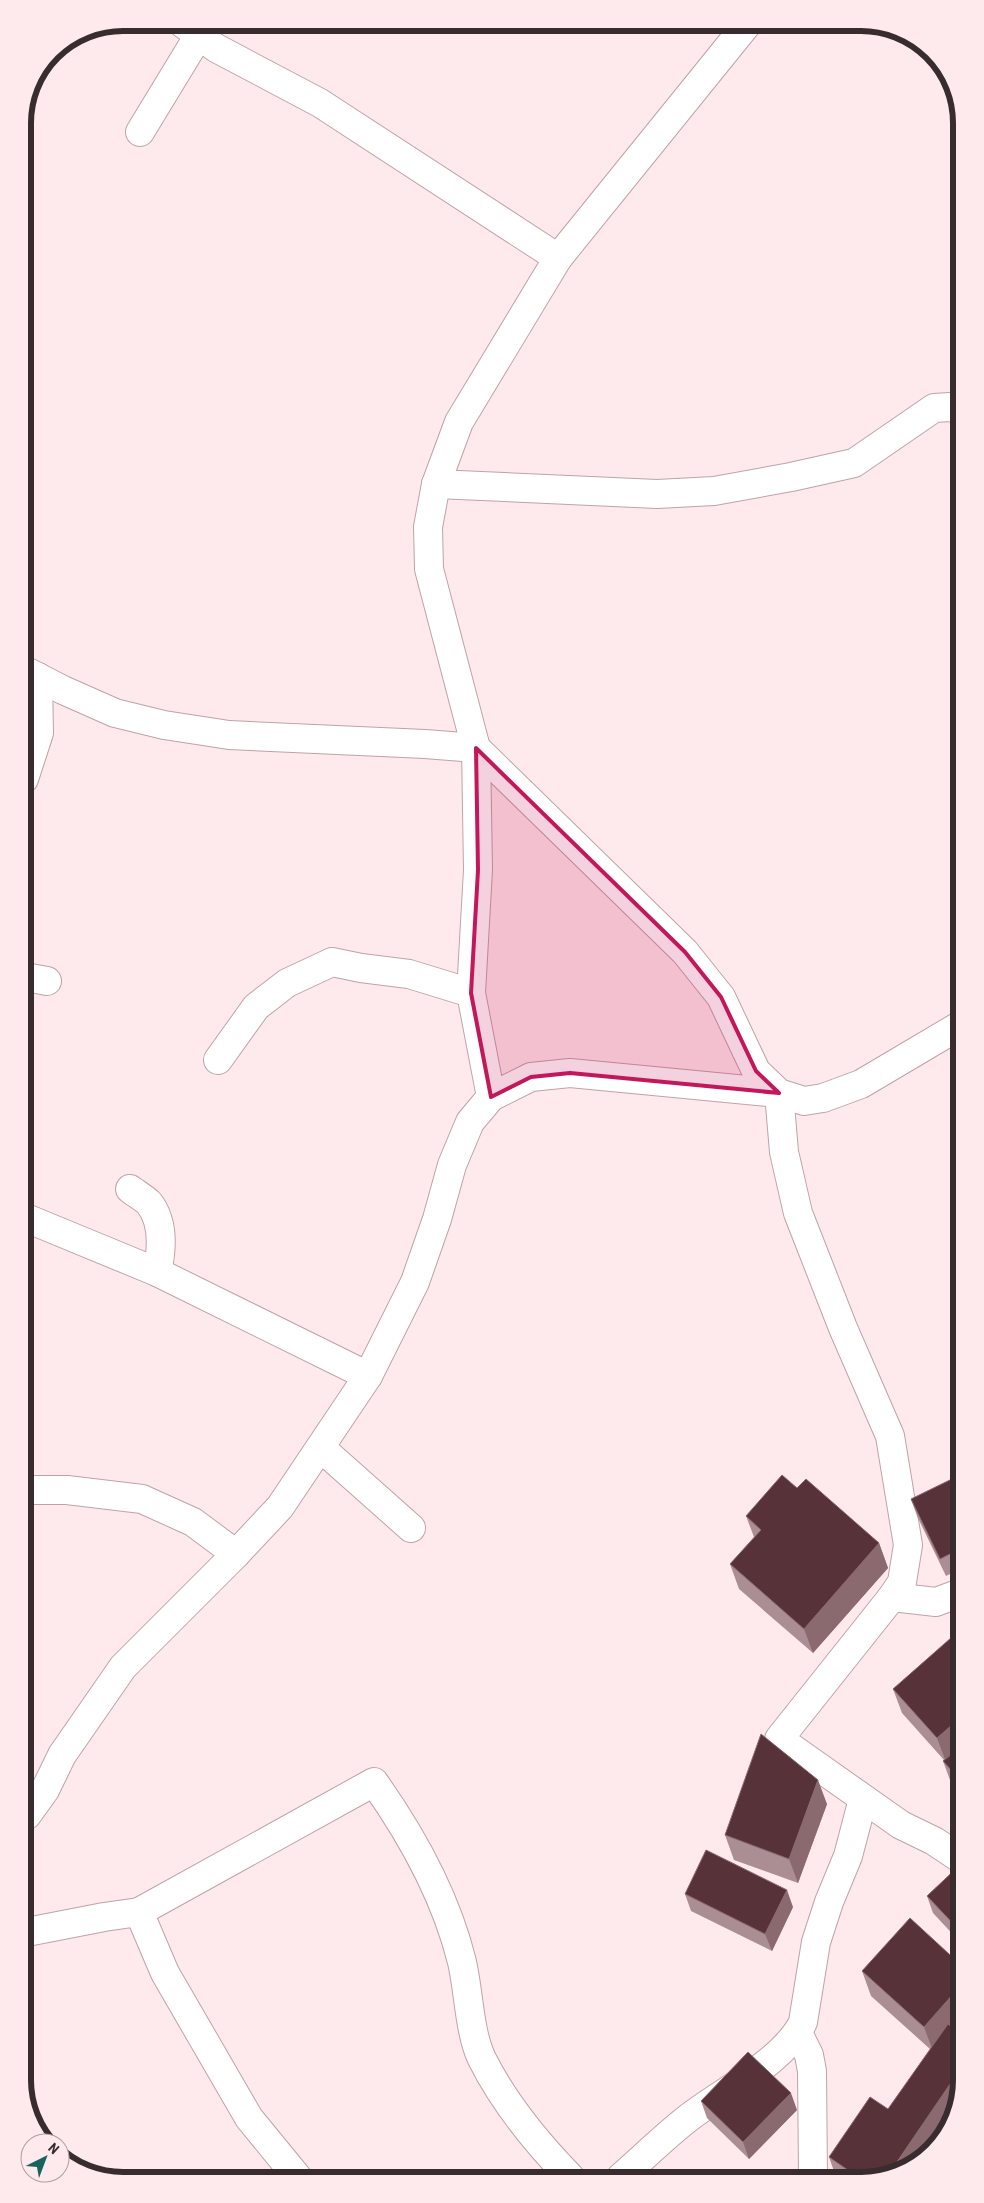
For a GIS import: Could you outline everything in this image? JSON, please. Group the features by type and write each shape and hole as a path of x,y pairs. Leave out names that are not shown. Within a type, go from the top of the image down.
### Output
{"street":[{"path":"140,132 190,31"},
{"path":"194,31 216,48 320,103 558,258"},
{"path":"490,1097 471,993 478,870 476,748 429,569 428,527 436,484 459,422 558,258 742,31"},
{"path":"436,484 657,494 714,491 854,463 934,408 953,403"},
{"path":"31,674 115,713 164,725 229,735 416,743 476,748 685,952 720,997 756,1071 779,1093 784,1152 798,1213 843,1328 890,1436 908,1545 902,1582 779,1739 901,1825 934,1841 953,1854"},
{"path":"31,674 39,733 31,758"},
{"path":"218,1060 256,1007 287,983 332,962 409,974 471,993"},
{"path":"31,1809 45,1790 62,1755 123,1667 236,1554 280,1507 368,1376 415,1282 437,1219 452,1165 470,1122 490,1097 531,1077 570,1073 779,1093 804,1101 823,1098 854,1087 953,1029"},
{"path":"130,1190 148,1202 155,1214 161,1252 157,1272"},
{"path":"31,1220 157,1272 368,1376"},
{"path":"321,1448 411,1528"},
{"path":"31,1490 67,1490 142,1499 193,1522 236,1554"},
{"path":"892,1597 936,1602 953,1596"},
{"path":"31,1931 139,1912 374,1782 419,1851 452,1928 462,1964 472,2021 481,2057 516,2115 565,2172"},
{"path":"627,2172 687,2119 773,2058 798,2033 803,2022 816,1942 829,1902 848,1856 863,1799"},
{"path":"139,1912 165,1973 249,2118 293,2172"},
{"path":"798,2033 809,2055 812,2071 813,2172"}],"highlighted area":[{"path":"476,748 685,952 721,997 756,1071 779,1093 570,1073 531,1077 491,1097 471,993 478,870"}],"building":[{"path":"782,1475 797,1488 806,1479 879,1543 804,1629 730,1564 761,1530 746,1516"},
{"path":"953,1478 953,1552 940,1559 911,1499"},
{"path":"953,1636 953,1724 937,1738 893,1689"},
{"path":"761,1734 818,1780 789,1859 725,1835"},
{"path":"953,1753 953,1772 943,1761"},
{"path":"706,1850 787,1890 765,1934 685,1894"},
{"path":"953,1872 953,1924 927,1896"},
{"path":"910,1918 953,1958 953,1994 924,2027 862,1971"},
{"path":"948,2024 953,2028 953,2080 894,2166 873,2171 851,2172 829,2157 870,2097 888,2109"},
{"path":"748,2052 791,2093 743,2142 701,2101"}]}
